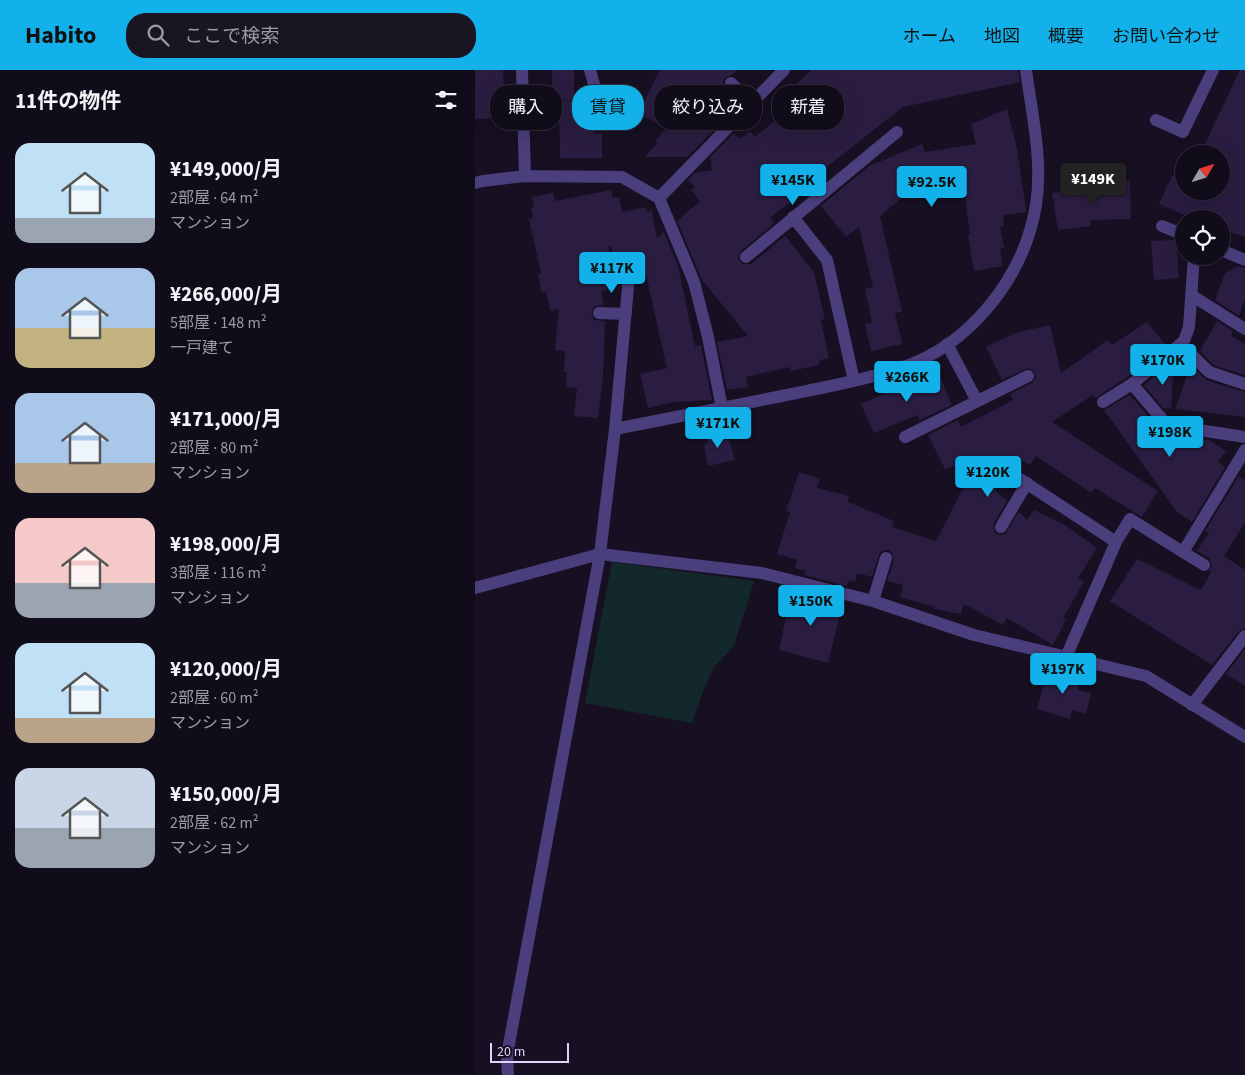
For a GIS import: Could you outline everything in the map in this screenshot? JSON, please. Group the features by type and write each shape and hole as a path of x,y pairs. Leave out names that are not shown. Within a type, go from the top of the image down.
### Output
{"street":[{"path":"521,70 525,176"},
{"path":"590,70 594,85"},
{"path":"762,93 784,70"},
{"path":"615,429 854,381 901,368 926,357 966,330 998,294 1011,273 1030,229 1035,205 1038,157 1026,70"},
{"path":"1157,120 1183,132 1213,70"},
{"path":"659,198 726,130"},
{"path":"746,256 897,132"},
{"path":"475,183 525,176 622,177 659,198 694,282 709,342 722,408"},
{"path":"793,218 827,260 854,381"},
{"path":"1162,226 1175,231"},
{"path":"1230,254 1245,260"},
{"path":"508,1075 507,1055 600,554 615,429 630,265"},
{"path":"1103,402 1132,384 1184,341 1189,327 1193,265"},
{"path":"1191,295 1245,329"},
{"path":"599,313 625,314"},
{"path":"947,344 977,401"},
{"path":"1181,344 1209,372 1245,384"},
{"path":"905,437 1028,376"},
{"path":"1132,384 1167,425 1245,437"},
{"path":"1183,552 1245,450"},
{"path":"997,464 1116,542"},
{"path":"1001,527 1027,484"},
{"path":"1066,657 1116,542 1130,519 1204,565"},
{"path":"475,588 600,554 762,573 873,602 974,635 1146,676 1245,737"},
{"path":"873,602 885,558"},
{"path":"1192,705 1245,636"}],"green space":[{"path":"612,562 754,581 734,646 714,667 692,723 585,703"}],"building":[{"path":"475,70 503,70 504,85 490,85 490,118 475,119"},
{"path":"552,70 574,70 572,100 562,100 562,85 552,85"},
{"path":"660,70 737,70 725,78 722,85 654,85 654,122 644,116 646,105 644,102"},
{"path":"811,70 1018,70 1020,82 903,107 787,198 790,202 770,218 774,223 741,251 738,259 743,264 751,264 785,236 814,272 825,319 821,320 829,358 820,360 819,365 791,371 790,367 746,377 748,387 727,390 717,342 748,336 702,280 677,221 700,201 691,190 695,187 688,180 694,173 712,170 710,157 734,133 740,139 750,131 755,137 772,123 772,130 844,130 844,85 795,85"},
{"path":"1240,70 1245,70 1245,237 1230,232 1230,210 1175,211 1159,204 1172,175 1175,176 1175,200 1230,200 1230,145 1204,145"},
{"path":"562,101 572,101 572,130 595,130 595,134 602,134 602,158 560,158"},
{"path":"1007,109 1017,148 1026,212 1003,215 1004,226 1000,226 1004,248 1000,249 1003,266 974,271 968,235 970,234 962,174 899,200 880,216 902,312 895,313 902,344 871,351 865,324 872,323 865,289 873,287 859,227 846,237 821,206 869,166 922,144 925,152 976,144 971,124"},
{"path":"665,130 714,130 687,157 645,157 657,144 655,141"},
{"path":"1096,181 1130,181 1131,219 1090,220 1091,226 1058,230 1052,193 1096,188"},
{"path":"611,190 613,198 619,197 622,212 646,207 647,212 652,211 657,238 664,232 678,266 695,346 701,345 712,400 673,402 648,408 640,374 667,368 645,270 638,272 637,261 627,257 622,264 621,275 618,276 611,246 609,246 608,278 605,278 608,290 601,291 604,305 595,306 591,312 594,320 605,321 603,379 598,418 574,416 577,388 566,387 567,372 564,372 565,351 555,350 559,309 550,311 546,292 541,291 538,274 541,273 529,219 533,219 531,208 534,207 532,197 553,193 555,201"},
{"path":"1175,240 1175,265 1178,265 1179,278 1154,280 1151,241"},
{"path":"1237,266 1245,268 1245,299 1239,316 1215,300 1225,273"},
{"path":"1217,321 1233,331 1231,336 1245,344 1245,375 1213,365 1200,351"},
{"path":"1147,322 1166,345 1127,377 1096,398 1093,395 1052,422 1158,491 1142,517 1095,488 1091,493 1036,456 1030,465 1015,457 1011,464 997,456 991,459 989,463 992,470 1003,478 995,491 1007,501 994,523 996,534 1005,534 1019,512 1027,520 1034,510 1065,525 1097,548 1078,578 1084,582 1063,618 1066,620 1053,645 1007,618 1003,625 964,604 961,614 934,609 935,607 900,597 903,585 887,581 894,560 889,550 880,552 872,577 857,573 855,582 849,580 847,586 804,575 805,571 795,568 797,560 777,554 790,512 786,511 799,472 820,479 817,488 849,496 848,502 894,521 892,527 936,541 978,459 945,469 928,435 958,420 961,427 1002,406 1013,400 1010,394 1032,383 1036,377 1033,370 1028,368 1002,380 986,347 1015,333 1050,325 1061,373 1108,340 1112,345"},
{"path":"1174,360 1171,409 1163,408 1144,385"},
{"path":"1191,365 1206,380 1245,392 1245,417 1175,409"},
{"path":"939,374 952,405 920,420 917,415 874,433 861,404 921,377 923,381"},
{"path":"1130,395 1161,431 1209,440 1226,451 1218,462 1225,467 1192,522 1177,512 1104,410"},
{"path":"706,432 727,433 735,460 708,466 704,445 708,443"},
{"path":"1239,476 1245,480 1245,522 1224,556 1245,570 1245,628 1239,631 1212,665 1110,601 1137,559 1201,590 1211,572 1209,571 1212,565 1209,558 1197,551 1209,533 1205,531"},
{"path":"801,591 843,602 828,663 779,650 788,607 798,608"},
{"path":"1245,649 1245,686 1226,674"},
{"path":"1048,669 1081,679 1078,690 1091,693 1086,714 1072,710 1070,719 1037,709"}]}
